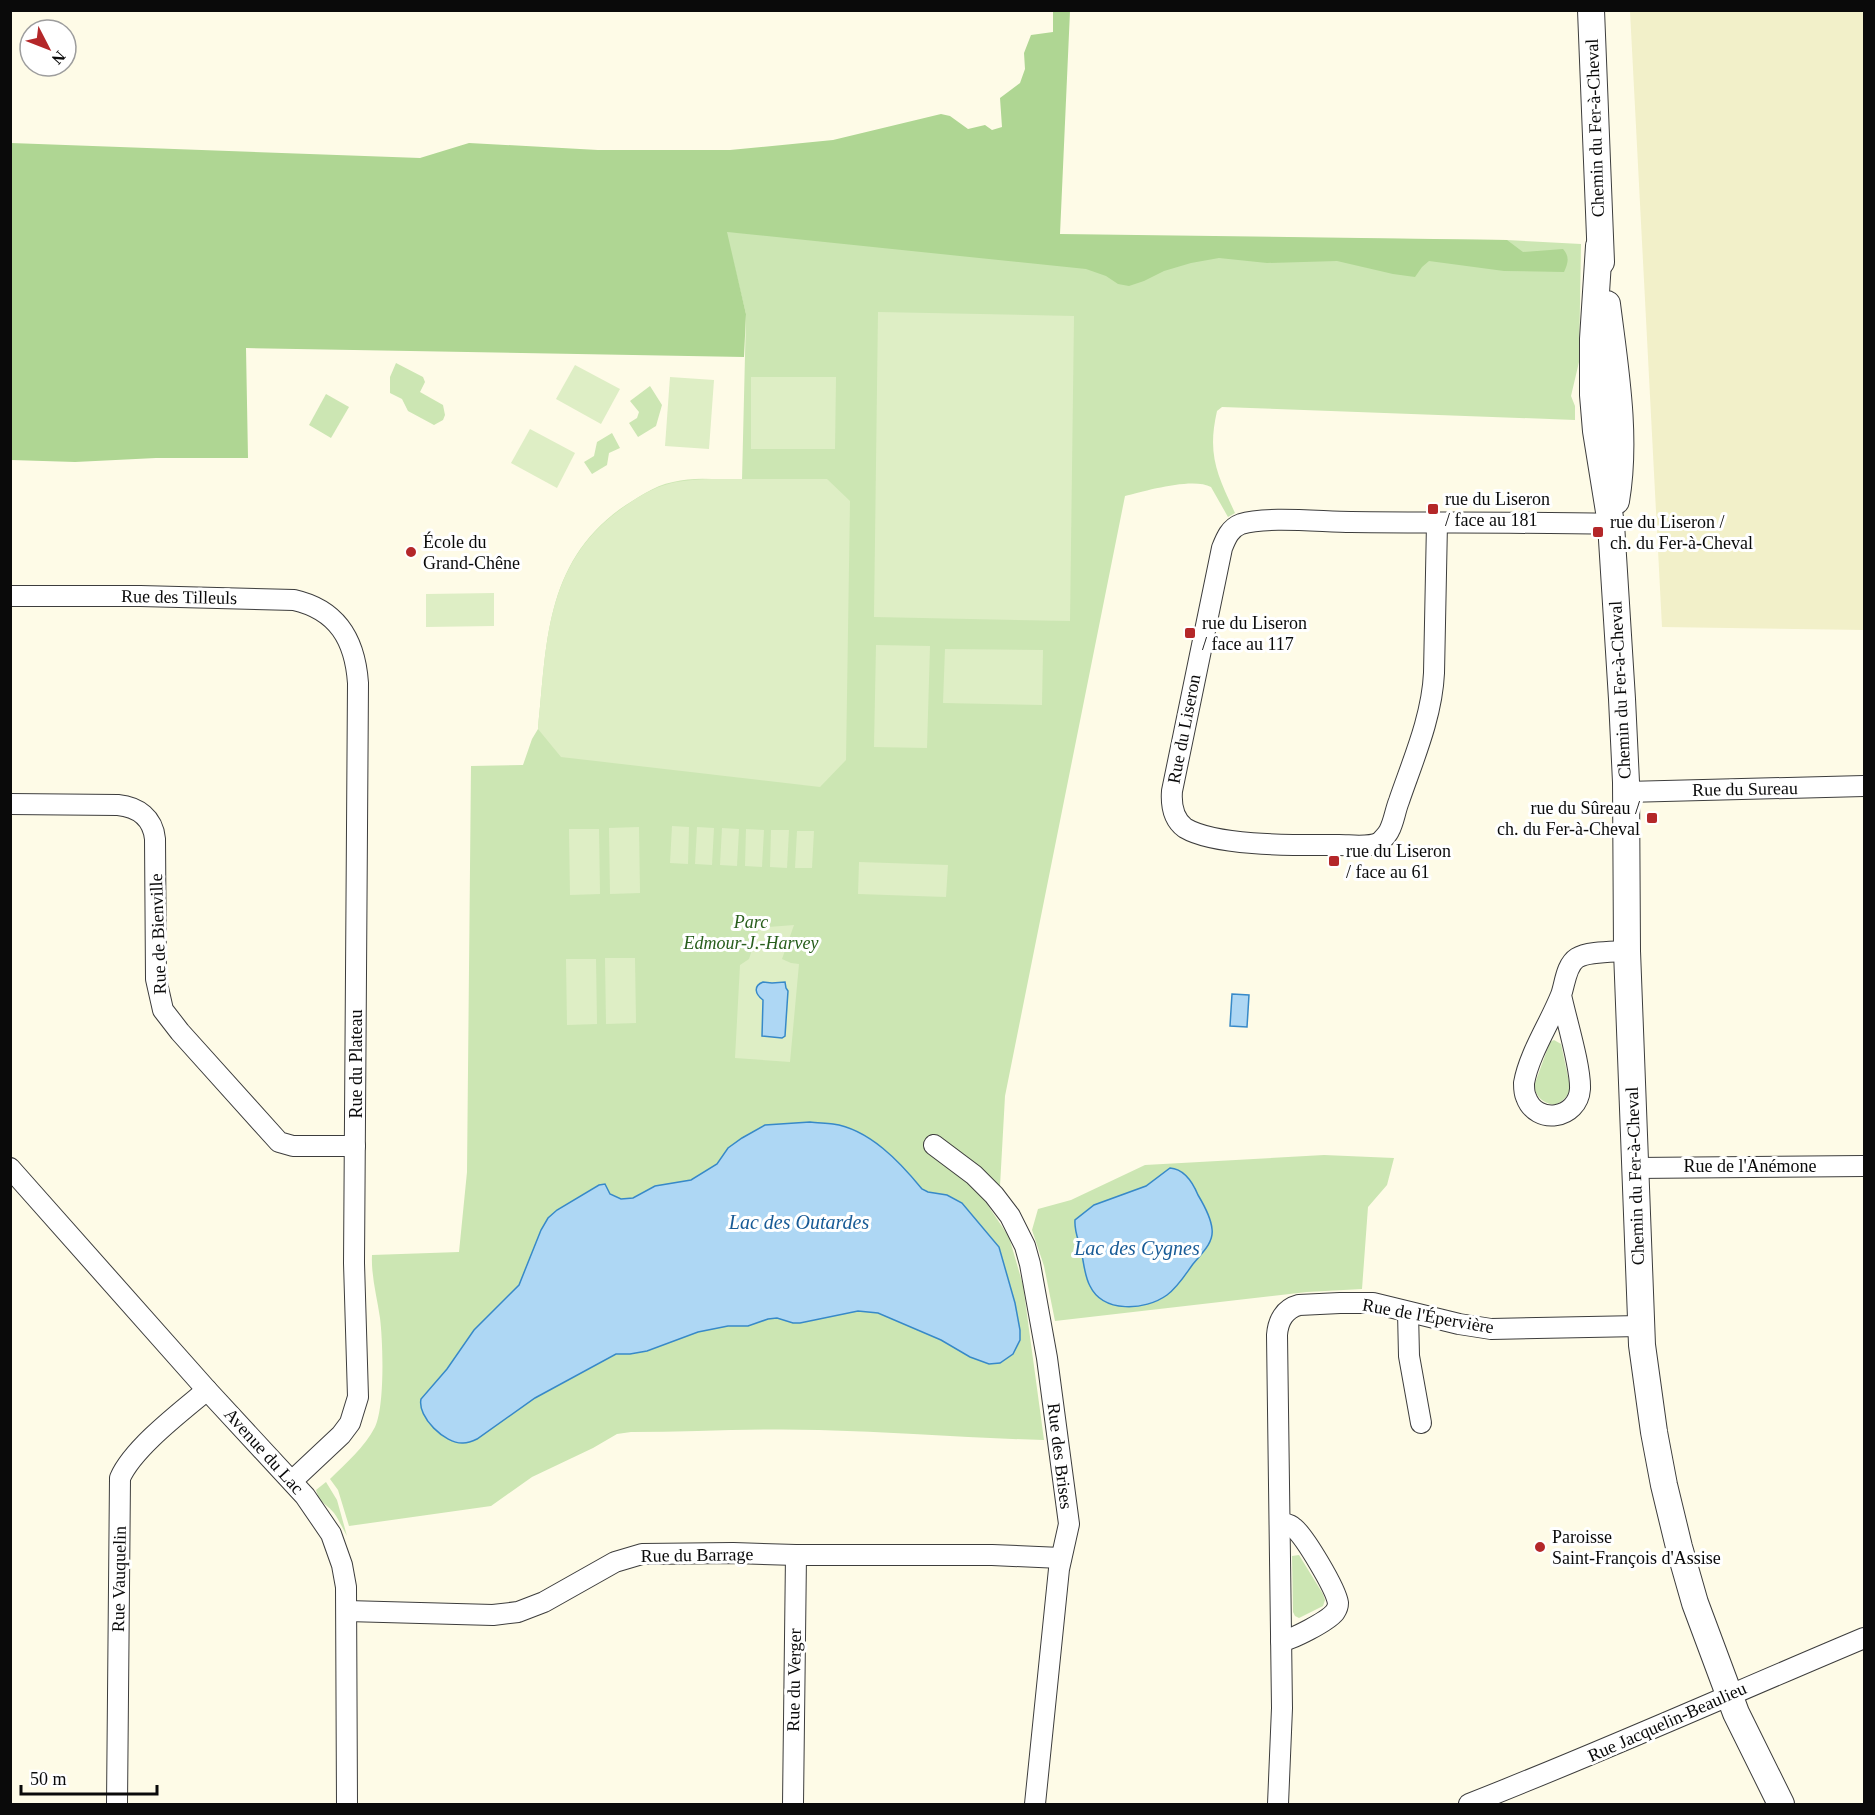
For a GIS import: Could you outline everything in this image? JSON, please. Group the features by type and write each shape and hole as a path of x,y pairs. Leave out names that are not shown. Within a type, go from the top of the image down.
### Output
{"street":[{"name":"Chemin du Fer-à-Cheval","path":"1591,10 1599,246 1593,339 1593,395 1596,431 1611,524 1622,699 1626,792 1627,951 1640,1326 1654,1432 1669,1507 1695,1603 1729,1695 1781,1804"},
{"name":"Rue du Liseron","path":"1437,523 1432,695 1392,825 1385,837 1378,843 1366,845 1290,845 1218,838 1185,827 1180,823 1173,810 1172,791 1222,548 1232,529 1252,522 1509,522 1611,524"},
{"name":"Rue des Tilleuls","path":"10,596 286,598 311,605 324,612 339,626"},
{"name":"Rue du Plateau","path":"292,1481 341,1435 350,1423 358,1397 354,1263 358,683 351,646 339,626"},
{"name":"Rue du Sureau","path":"1626,792 1864,786"},
{"name":"Rue de Bienville","path":"10,804 123,806 145,816 154,834 156,979 163,1010 279,1142 293,1146 355,1146"},
{"path":"1561,995 1580,1091 1573,1107 1553,1117 1543,1115 1526,1099 1524,1082 1539,1042 1561,995 1570,967 1577,958 1627,951"},
{"name":"Rue des Brises","path":"934,1145 974,1175 994,1195 1010,1216 1028,1256 1037,1293 1047,1358 1068,1512 1068,1529 1061,1558 1035,1804"},
{"name":"Rue de l'Anémone","path":"1635,1168 1864,1166"},
{"name":"Avenue du Lac","path":"10,1168 207,1390 292,1481 305,1496 335,1542 344,1576 347,1611 346,1804"},
{"name":"Rue de l'Épervière","path":"1278,1804 1281,1736 1281,1523 1277,1335 1283,1315 1292,1307 1299,1305 1372,1303 1491,1329 1640,1326"},
{"path":"1408,1312 1409,1356 1421,1423"},
{"name":"Rue Vauquelin","path":"117,1804 120,1478 127,1465 145,1445 207,1390"},
{"path":"1281,1523 1288,1524 1299,1534 1331,1584 1338,1603 1335,1612 1327,1618 1291,1639 1281,1641"},
{"name":"Rue du Barrage","path":"347,1611 500,1615 523,1611 544,1602 608,1566 642,1554 992,1555 1061,1558"},
{"name":"Rue du Verger","path":"793,1804 796,1555"},
{"name":"Rue Jacquelin-Beaulieu","path":"1469,1804 1618,1744 1864,1638"}],"shaded area":[{"path":"1630,11 1864,11 1864,630 1662,627"}],"green space":[{"path":"1053,11 1070,11 1060,234 1507,240 1523,252 1563,249 1568,260 1564,272 1504,271 1429,261 1415,277 1337,261 1267,263 1219,258 1164,271 1129,286 1118,284 1106,276 1086,269 727,232 746,314 744,357 246,348 248,458 156,458 75,462 11,460 11,143 420,158 469,143 598,150 730,150 833,140 941,114 950,116 968,129 985,125 992,130 1002,127 1000,98 1020,83 1025,69 1024,53 1031,35 1053,32"},
{"name":"Parc Edmour-J.-Harvey","path":"726,232 1507,240 1581,244 1579,362 1571,396 1575,406 1575,420 1222,407 1217,411 1214,426 1214,452 1223,487 1235,513 1228,517 1211,487 1203,484 1181,484 1125,496 1005,1096 1000,1186 985,1201 1009,1237 1023,1285 1044,1440 847,1431 631,1432 617,1434 532,1477 491,1506 349,1526 338,1490 330,1479 366,1441 378,1417 382,1390 382,1342 372,1271 372,1255 459,1252 467,1172 471,766 523,765 538,729 544,667 554,608 563,581 576,555 595,531 620,509 659,486 690,479 742,480 746,314"},
{"path":"878,312 1074,316 1070,621 874,617"},
{"path":"396,363 423,377 425,382 420,392 443,405 445,415 443,420 434,425 408,411 402,399 390,393 390,377"},
{"path":"575,365 620,389 601,424 556,399"},
{"path":"670,377 714,380 709,449 665,446"},
{"path":"751,377 836,377 835,449 751,449"},
{"path":"650,386 662,405 656,426 638,437 629,423 637,418 639,412 630,401"},
{"path":"326,394 349,407 331,438 309,425"},
{"path":"530,429 575,453 557,488 511,463"},
{"path":"612,433 620,448 609,453 607,465 592,474 584,462 594,456 597,442"},
{"path":"710,479 827,479 850,501 846,760 820,787 561,757 538,729 544,667 554,608 563,581 577,555 596,531 621,509 643,495 673,483"},
{"path":"494,593 494,626 426,627 426,594"},
{"path":"876,645 930,646 927,748 874,747"},
{"path":"945,649 1043,650 1042,705 943,703"},
{"path":"672,826 689,827 688,864 670,863"},
{"path":"639,827 640,893 610,894 609,828"},
{"path":"697,827 714,828 712,865 695,864"},
{"path":"722,828 739,829 737,866 720,865"},
{"path":"569,829 599,829 600,894 570,895"},
{"path":"746,829 764,830 762,867 745,866"},
{"path":"771,830 789,830 787,868 770,867"},
{"path":"797,831 814,831 812,868 795,868"},
{"path":"859,862 948,865 946,897 858,894"},
{"path":"761,923 768,927 794,925 782,959 799,964 790,1062 735,1058 740,965 749,959"},
{"path":"605,958 635,958 636,1023 606,1024"},
{"path":"566,959 596,959 597,1024 567,1025"},
{"path":"1554,1040 1561,1044 1570,1086 1565,1098 1554,1105 1541,1099 1534,1086 1550,1042"},
{"path":"1324,1155 1394,1158 1387,1185 1368,1207 1362,1289 1307,1292 1055,1321 1044,1266 1032,1230 1038,1209 1071,1200 1145,1165"},
{"path":"326,1482 337,1500 347,1536 334,1513 321,1501 316,1490"},
{"path":"1299,1555 1325,1600 1323,1606 1299,1618 1293,1612 1292,1556"}],"water":[{"path":"763,982 785,982 788,991 785,1036 782,1038 762,1036 763,1000 756,988"},
{"path":"1232,994 1249,995 1247,1027 1230,1026"},
{"name":"Lac des Outardes","path":"810,1122 833,1124 859,1132 883,1148 922,1189 947,1195 962,1203 999,1247 1020,1330 1020,1340 1013,1354 1000,1363 989,1364 878,1313 858,1311 800,1323 777,1318 768,1319 748,1326 728,1326 698,1332 647,1351 616,1354 535,1398 470,1442 463,1443 448,1439 428,1421 423,1414 421,1399 447,1369 474,1330 519,1285 541,1230 548,1218 557,1210 599,1185 605,1184 610,1194 621,1199 633,1198 655,1186 691,1180 717,1164 728,1148 765,1125"},
{"name":"Lac des Cygnes","path":"1170,1168 1180,1171 1187,1177 1205,1207 1212,1229 1209,1244 1175,1288 1158,1300 1148,1304 1125,1307 1104,1301 1096,1295 1087,1279 1075,1220 1094,1205 1146,1186"}],"place":[{"name":"rue du Liseron / face au 181","path":"1433,509"},
{"name":"rue du Liseron / ch. du Fer-à-Cheval","path":"1598,532"},
{"name":"École du Grand-Chêne","path":"411,552"},
{"name":"rue du Liseron / face au 117","path":"1190,633"},
{"name":"rue du Sûreau / ch. du Fer-à-Cheval","path":"1652,818"},
{"name":"rue du Liseron / face au 61","path":"1334,861"},
{"name":"Paroisse Saint-François d'Assise","path":"1540,1547"}]}
